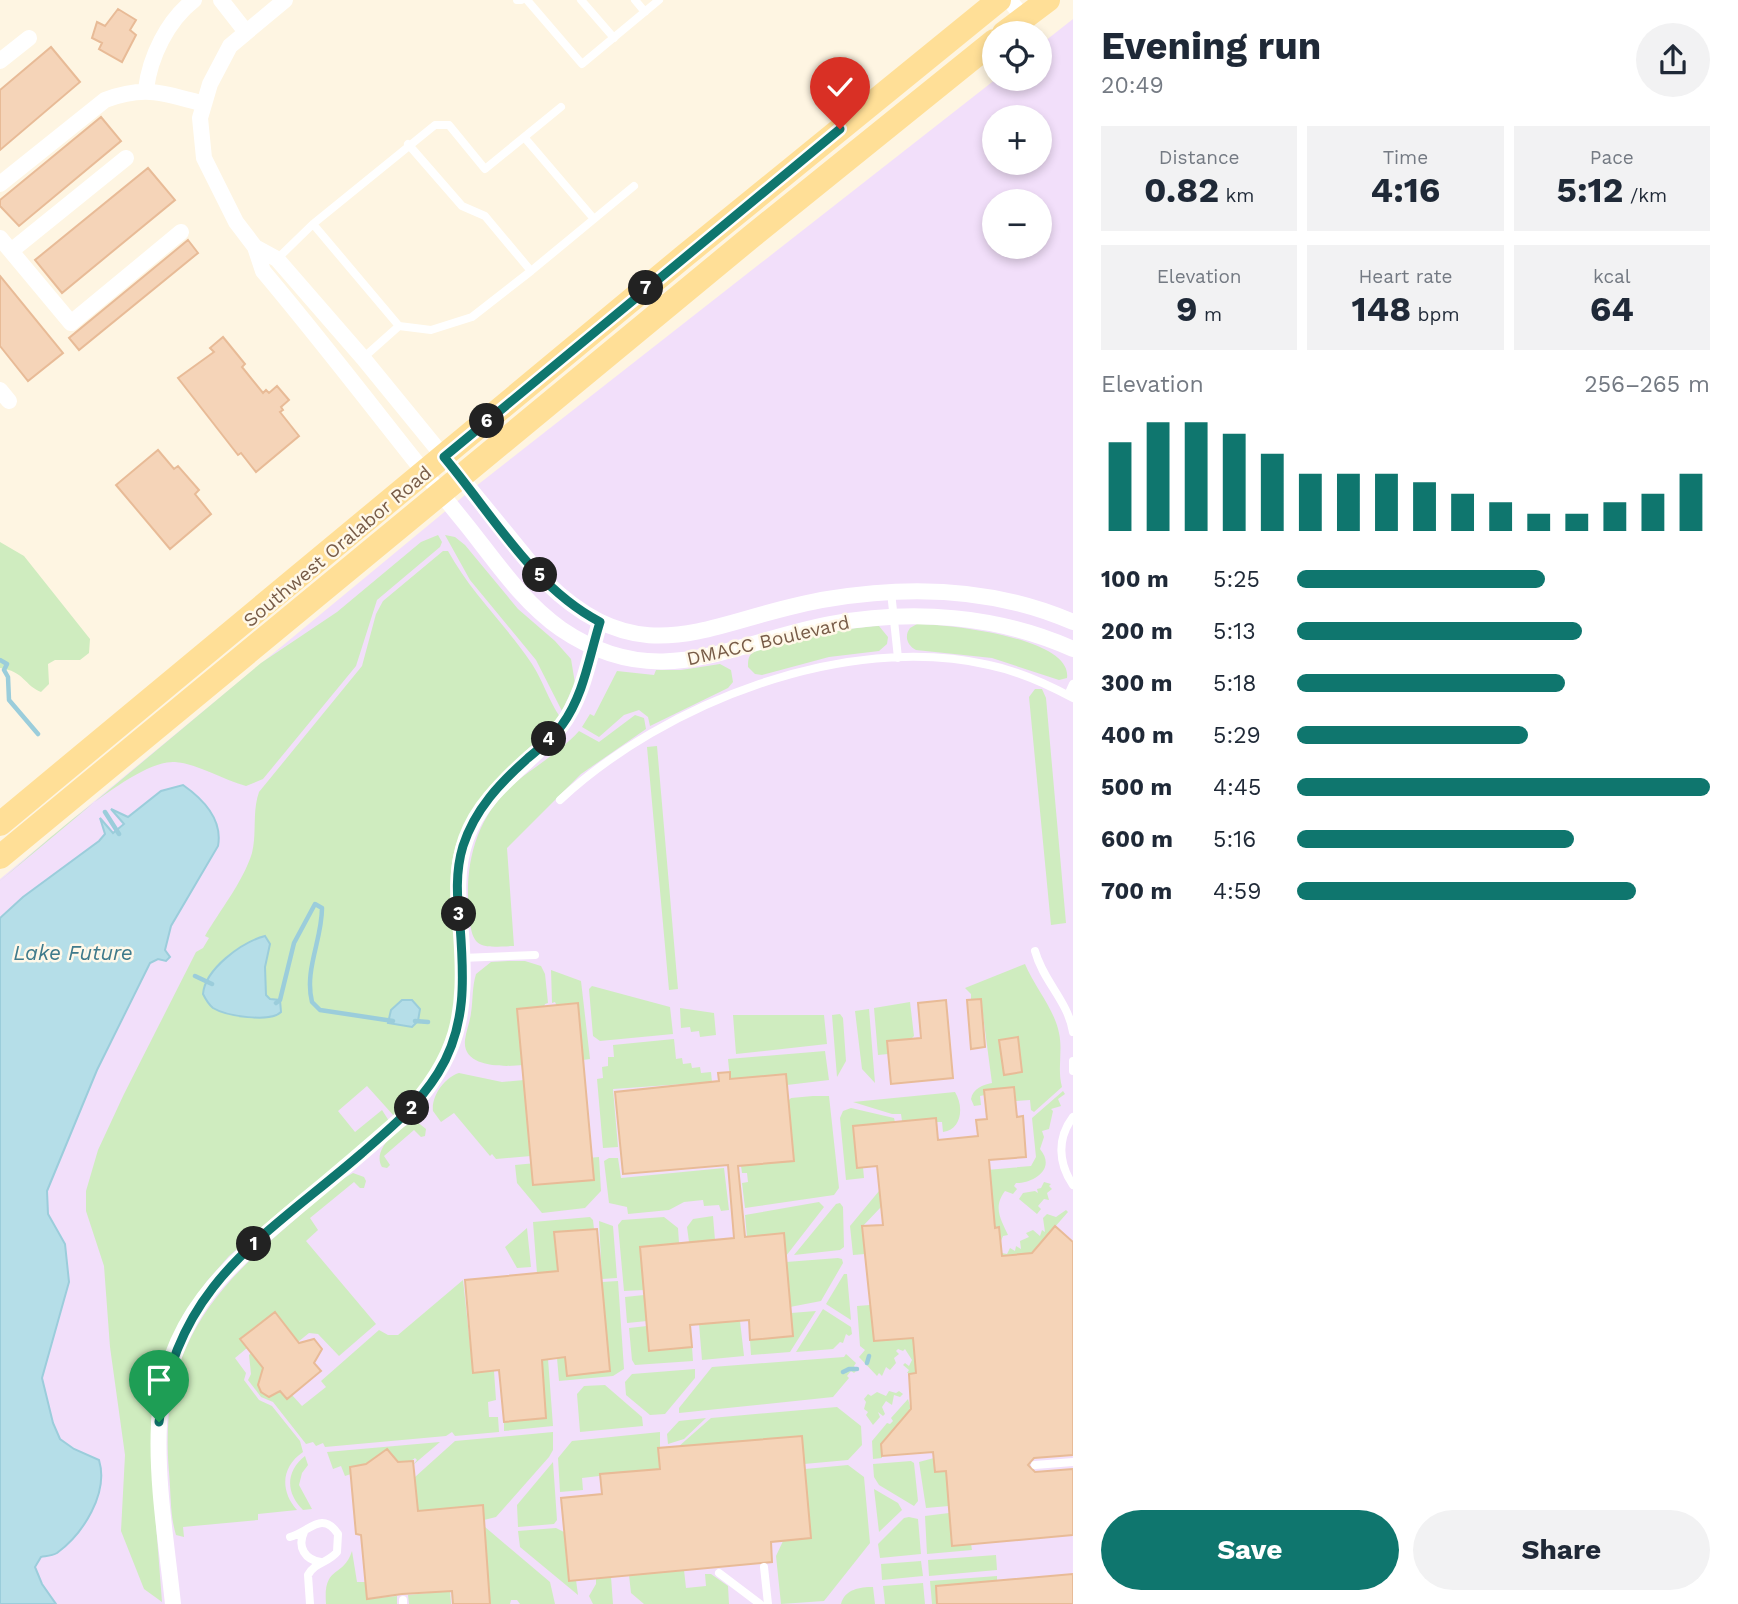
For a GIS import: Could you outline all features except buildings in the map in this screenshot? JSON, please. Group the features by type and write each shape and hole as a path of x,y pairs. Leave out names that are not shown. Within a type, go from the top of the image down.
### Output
{"main road":[{"name":"Southwest Oralabor Road","path":"0,824 682,258 999,0"},
{"path":"1016,21 1033,4"},
{"name":"Southwest Oralabor Road","path":"0,858 772,220 982,51"}],"street":[{"path":"146,89 148,74 162,37 194,0"},
{"path":"221,0 246,32"},
{"path":"263,271 255,247 236,222 204,158 202,111 210,84 230,47 285,0"},
{"path":"0,61 29,38"},
{"path":"0,184 105,100 124,93 146,89 202,111"},
{"path":"11,251 126,158"},
{"path":"0,238 71,323 181,232"},
{"path":"255,247 277,259"},
{"name":"DMACC Boulevard","path":"277,259 363,358 546,582 576,608 600,622 649,635 690,634 802,604 891,592 958,592 991,597 1073,622"},
{"name":"DMACC Boulevard","path":"263,271 536,608 560,628 593,646 614,654 653,662 695,660 806,629 893,616 935,616 985,622 1024,631 1073,649"},
{"path":"173,1604 159,1431 168,1370 183,1332 201,1301 225,1270 402,1118 427,1090 455,1038 463,1002 457,883 460,860 469,830 493,792 560,728 574,708 600,622"}],"lane":[{"path":"527,0 582,64 659,0"},
{"path":"581,0 614,38"},
{"path":"635,0 645,12"},
{"path":"263,271 313,223 435,125 449,125 485,169 561,107"},
{"path":"524,137 594,219"},
{"path":"408,144 462,206 485,216 531,271"},
{"path":"313,223 399,326 431,330 472,317 634,186"},
{"path":"363,358 399,326"},
{"path":"891,592 898,658"},
{"path":"560,800 610,758 670,723 754,685 817,668 898,658 970,661 1035,680 1071,697 1073,684"},
{"path":"1035,951 1045,976 1067,1011 1073,1032"},
{"path":"462,958 535,955"},
{"path":"1073,1061 1073,1071"},
{"path":"1073,1117 1065,1128 1061,1146 1065,1169 1073,1185"},
{"path":"1035,1465 1073,1462"},
{"path":"307,1579 310,1571 337,1552 338,1534 324,1523 318,1522 290,1537 314,1561 321,1562"},
{"path":"302,1550 310,1604"},
{"path":"764,1567 768,1604"},
{"path":"719,1573 760,1604"}],"shaded area":[{"path":"1073,19 1073,1604 0,1604 0,879 471,490 982,90 1052,91 1052,36"}],"green space":[{"path":"438,535 442,542 440,547 377,600 356,666 263,779 246,786 175,762 157,765 135,775 90,806 261,663 337,612 421,542"},
{"path":"445,535 455,537 465,545 518,609 555,641 571,659 575,683 562,711 536,660 470,580"},
{"path":"0,542 24,556 90,639 89,653 80,660 55,660 48,664 49,684 41,692 14,672 0,668"},
{"path":"443,551 448,551 467,581 532,664 560,717 494,783 466,824 456,1012 433,1072 394,1116 367,1086 338,1111 355,1132 382,1110 389,1121 229,1256 183,1315 161,1368 151,1421 151,1459 162,1602 144,1589 121,1531 125,1455 110,1347 104,1266 86,1211 86,1191 98,1150 124,1094 196,952 203,948 209,938 205,936 248,864 252,853 259,792 362,666 376,614 383,601"},
{"path":"917,624 976,630 1028,642 1049,652 1063,664 1067,678 1059,680 992,658 916,650 910,646 907,637 910,628"},
{"path":"879,626 888,637 887,644 879,651 829,657 762,675 755,674 748,667 751,655 764,647 814,635"},
{"path":"720,664 731,670 733,682 728,688 650,726 648,717 639,710 624,715 599,737 582,727 590,714 594,716 617,671 654,675 656,670 681,670"},
{"path":"1035,689 1042,689 1046,698 1066,923 1051,925 1029,697"},
{"path":"635,715 644,718 646,729 581,774 507,848 514,946 493,947 480,944 470,926 469,877 476,842 491,810 516,782 579,731 599,742"},
{"path":"657,746 678,989 669,990 647,747"},
{"path":"90,806 0,881 59,830"},
{"path":"525,961 541,966 545,974 548,1003 545,1004 523,1065 505,1066 477,1061 466,1049 465,1040 476,974 491,962"},
{"path":"1025,964 1049,1007 1059,1033 1062,1087 1034,1112 1031,1110 1030,1100 1016,1101 1014,1087 984,1090 985,1095 980,1096 981,1105 974,1106 971,1099 974,1092 992,1083 981,1000 971,1000 971,994 965,988","holes":["1018,1038 1022,1072 1004,1075 999,1041"]},
{"path":"551,970 581,981 590,1059 583,1060 555,1002 552,1003"},
{"path":"592,986 670,1007 673,1034 600,1041 593,1036 589,989"},
{"path":"910,1002 914,1036 911,1039 887,1041 888,1054 878,1055 874,1008"},
{"path":"680,1008 714,1013 716,1035 700,1037 699,1031 691,1032 690,1027 681,1028"},
{"path":"869,1009 875,1083 862,1069 855,1011"},
{"path":"840,1014 843,1018 846,1061 837,1077 832,1015"},
{"path":"733,1015 824,1015 827,1044 736,1054"},
{"path":"674,1039 676,1059 682,1058 683,1064 691,1063 692,1068 700,1067 701,1073 711,1072 712,1082 613,1089 618,1147 603,1148 597,1079 603,1078 602,1067 608,1066 608,1057 614,1057 613,1045"},
{"path":"825,1051 829,1080 787,1085 785,1074 730,1079 728,1059"},
{"path":"459,1073 502,1082 524,1080 531,1156 496,1159 492,1154 490,1156 454,1113 441,1122 433,1111 434,1099 444,1083"},
{"path":"1063,1091 1065,1094 1058,1099 1061,1106 1051,1109 1053,1111 1049,1129 1042,1131 1044,1137 1040,1149 1045,1157 1044,1170 1028,1181 1016,1183 1014,1186 1017,1189 1013,1194 1005,1191 1001,1197 999,1214 1008,1235 1003,1236 1001,1241 999,1228 995,1228 987,1170 1031,1166 1036,1157 1032,1118"},
{"path":"955,1092 960,1104 958,1122 943,1132 942,1122 936,1122 936,1118 902,1121 901,1114 892,1114 853,1102"},
{"path":"829,1096 839,1188 834,1195 745,1208 742,1183 748,1182 747,1173 742,1173 741,1166 794,1161 788,1101 791,1098"},
{"path":"851,1108 894,1118 895,1122 853,1126 857,1167 863,1167 864,1178 846,1180 840,1118 843,1111"},
{"path":"416,1121 426,1129 425,1136 421,1137 414,1130 384,1156 390,1165 387,1168 382,1167 380,1153 389,1139"},
{"path":"599,1157 601,1191 585,1208 542,1213 517,1183 515,1165"},
{"path":"618,1158 621,1178 724,1168 729,1210 721,1211 719,1205 704,1206 703,1200 684,1202 669,1210 628,1214 627,1207 609,1203 604,1161"},
{"path":"353,1173 364,1177 364,1188 354,1182 310,1218 318,1230 306,1241 376,1324 339,1356 318,1334 309,1333 298,1342 275,1312 241,1339 247,1348 235,1358 246,1373 244,1380 259,1400 272,1406 300,1441 303,1452 290,1465 285,1480 291,1503 297,1510 258,1514 258,1520 183,1527 184,1537 176,1535 171,1504 168,1431 172,1394 181,1361 194,1331 212,1303 261,1250 329,1189"},
{"path":"1044,1182 1051,1184 1049,1186 1052,1189 1047,1193 1049,1200 1044,1199 1038,1206 1041,1209 1037,1214 1019,1199 1023,1193 1038,1193 1037,1189 1041,1188"},
{"path":"879,1191 881,1207 862,1227 865,1254 853,1255 850,1226"},
{"path":"819,1202 824,1207 786,1256 747,1237 745,1215"},
{"path":"840,1203 843,1207 844,1247 840,1250 794,1255 836,1204"},
{"path":"1066,1210 1068,1212 1032,1253 1002,1256 1002,1253 1007,1254 1010,1248 1015,1251 1016,1246 1021,1249 1020,1241 1029,1237 1026,1233 1033,1230 1040,1236 1042,1230 1045,1232 1043,1218 1047,1214 1056,1217"},
{"path":"713,1216 715,1240 689,1242 687,1227 693,1219"},
{"path":"590,1217 594,1229 554,1233 558,1271 537,1273 533,1222"},
{"path":"664,1217 678,1228 679,1243 640,1247 644,1290 624,1291 618,1225 622,1220"},
{"path":"599,1221 613,1226 617,1278 602,1279"},
{"path":"527,1228 531,1267 517,1268 505,1247"},
{"path":"842,1259 843,1263 821,1301 790,1307 786,1262"},
{"path":"844,1274 847,1274 851,1320 826,1304"},
{"path":"463,1280 473,1372 494,1371 496,1400 488,1402 489,1417 498,1417 499,1432 455,1436 452,1432 446,1436 325,1447 323,1443 316,1446 313,1442 306,1444 273,1402 261,1397 248,1380 251,1374 251,1353 264,1369 259,1382 261,1392 269,1397 280,1391 287,1399 292,1395 302,1406 326,1387 321,1381 379,1330 388,1335 398,1335"},
{"path":"618,1281 624,1369 613,1376 559,1381 557,1358 565,1357 567,1376 610,1371 602,1282"},
{"path":"644,1295 647,1321 627,1323 625,1297"},
{"path":"883,1304 871,1308 874,1341 913,1338 916,1373 907,1373 909,1370 903,1365 905,1363 909,1366 912,1360 905,1349 896,1351 899,1354 894,1358 896,1363 890,1370 886,1367 882,1376 879,1373 877,1376 859,1357 865,1350 860,1346 857,1306"},
{"path":"823,1309 851,1327 852,1334 846,1334 843,1343 840,1342 833,1349 796,1352"},
{"path":"816,1311 790,1352 751,1355 750,1340 792,1336 791,1313"},
{"path":"740,1321 744,1356 702,1360 699,1324"},
{"path":"647,1326 692,1347 693,1361 635,1365 632,1360 629,1328"},
{"path":"846,1354 856,1363 854,1366 857,1370 854,1373 851,1371 847,1376 849,1378 833,1397 679,1413 679,1408 712,1367 844,1357"},
{"path":"542,1359 548,1359 553,1426 504,1431 504,1422 546,1418"},
{"path":"695,1369 695,1378 665,1414 650,1415 626,1395 625,1382 632,1374"},
{"path":"605,1385 642,1417 643,1426 580,1432 577,1394 584,1386"},
{"path":"889,1391 903,1394 900,1397 894,1395 892,1405 886,1401 882,1407 885,1414 883,1416 878,1412 880,1417 873,1425 866,1415 868,1412 864,1409 864,1399 868,1394 871,1396 877,1392 886,1396"},
{"path":"908,1399 911,1409 881,1444 882,1458 873,1459 872,1441 887,1423 893,1421 891,1418"},
{"path":"837,1407 861,1426 862,1445 848,1460 804,1464 801,1436 678,1447 711,1418"},
{"path":"706,1418 684,1439 668,1444 667,1434 679,1421"},
{"path":"553,1432 553,1450 549,1457 496,1517 484,1520 418,1511 415,1477 455,1441"},
{"path":"660,1432 660,1469 582,1478 583,1490 560,1492 558,1458 572,1441"},
{"path":"440,1442 413,1465 417,1460 415,1458 411,1461 350,1467 351,1474 345,1476 341,1466 333,1469 327,1452"},
{"path":"305,1456 308,1465 302,1473 299,1485 312,1509 303,1510 293,1497 290,1483 294,1469"},
{"path":"934,1458 935,1472 1021,1464 1022,1470 1033,1469 1033,1475 947,1483 949,1506 926,1508 919,1462"},
{"path":"553,1462 557,1520 554,1524 518,1527 517,1505"},
{"path":"914,1463 918,1501 914,1506 879,1485 874,1477 873,1464"},
{"path":"848,1465 864,1477 870,1543 824,1601 781,1604 776,1556 783,1541 811,1538 805,1469"},
{"path":"874,1489 898,1503 902,1510 879,1532"},
{"path":"949,1513 952,1545 971,1544 972,1550 927,1554 925,1516"},
{"path":"904,1518 918,1519 921,1554 880,1558 878,1544"},
{"path":"485,1527 550,1582 555,1604 520,1604 517,1600 511,1600 510,1604 490,1604"},
{"path":"556,1528 564,1532 569,1580 576,1580 578,1595 520,1547 518,1531"},
{"path":"352,1551 357,1582 366,1582 367,1599 397,1596 397,1604 326,1604 328,1583 348,1560"},
{"path":"996,1555 997,1570 929,1576 928,1560"},
{"path":"921,1561 923,1576 882,1580 881,1564"},
{"path":"684,1570 686,1588 706,1586 705,1574 711,1574 728,1586 729,1604 644,1604 631,1593 629,1575"},
{"path":"997,1576 997,1581 936,1586 937,1604 932,1604 930,1581"},
{"path":"611,1577 613,1604 593,1604 589,1596 596,1584 596,1578"},
{"path":"923,1583 925,1604 885,1604 883,1586"},
{"path":"873,1587 875,1604 841,1604 849,1592"},
{"path":"450,1591 451,1604 409,1604 408,1595"}],"water":[{"name":"Lake Future","path":"183,785 210,811 217,827 218,846 171,926 165,950 170,957 166,961 158,959 150,963 97,1070 47,1191 48,1214 65,1244 69,1282 42,1378 53,1423 60,1439 74,1449 99,1460 100,1486 92,1512 76,1535 57,1553 41,1557 35,1567 42,1584 56,1604 0,1604 0,918 23,897 99,841 105,834 100,818 113,833 124,824 111,809 128,817 161,791"},
{"path":"265,936 270,944 265,967 266,995 270,999 280,1000 281,1012 258,1018 228,1014 213,1008 203,994 210,975 236,950"},
{"path":"402,1000 412,1000 420,1009 418,1021 412,1027 388,1023 391,1010"}],"waterway":[{"path":"0,660 7,664 4,670 8,677 9,700 38,734"},
{"path":"105,812 119,834"},
{"path":"276,1003 280,1000 294,943 315,904 322,908 310,978 312,1002 320,1010 393,1021"},
{"path":"195,976 212,984"},
{"path":"415,1021 428,1022"},
{"path":"867,1363 869,1356"},
{"path":"843,1372 857,1369"}],"route":[{"path":"159,1422 162,1395 174,1351 191,1317 212,1285 248,1249 402,1118 427,1090 440,1070 455,1038 463,1002 464,975 457,883 460,860 469,830 486,801 509,775 560,728 580,694 600,622 576,608 546,582 444,457 840,129"}]}
